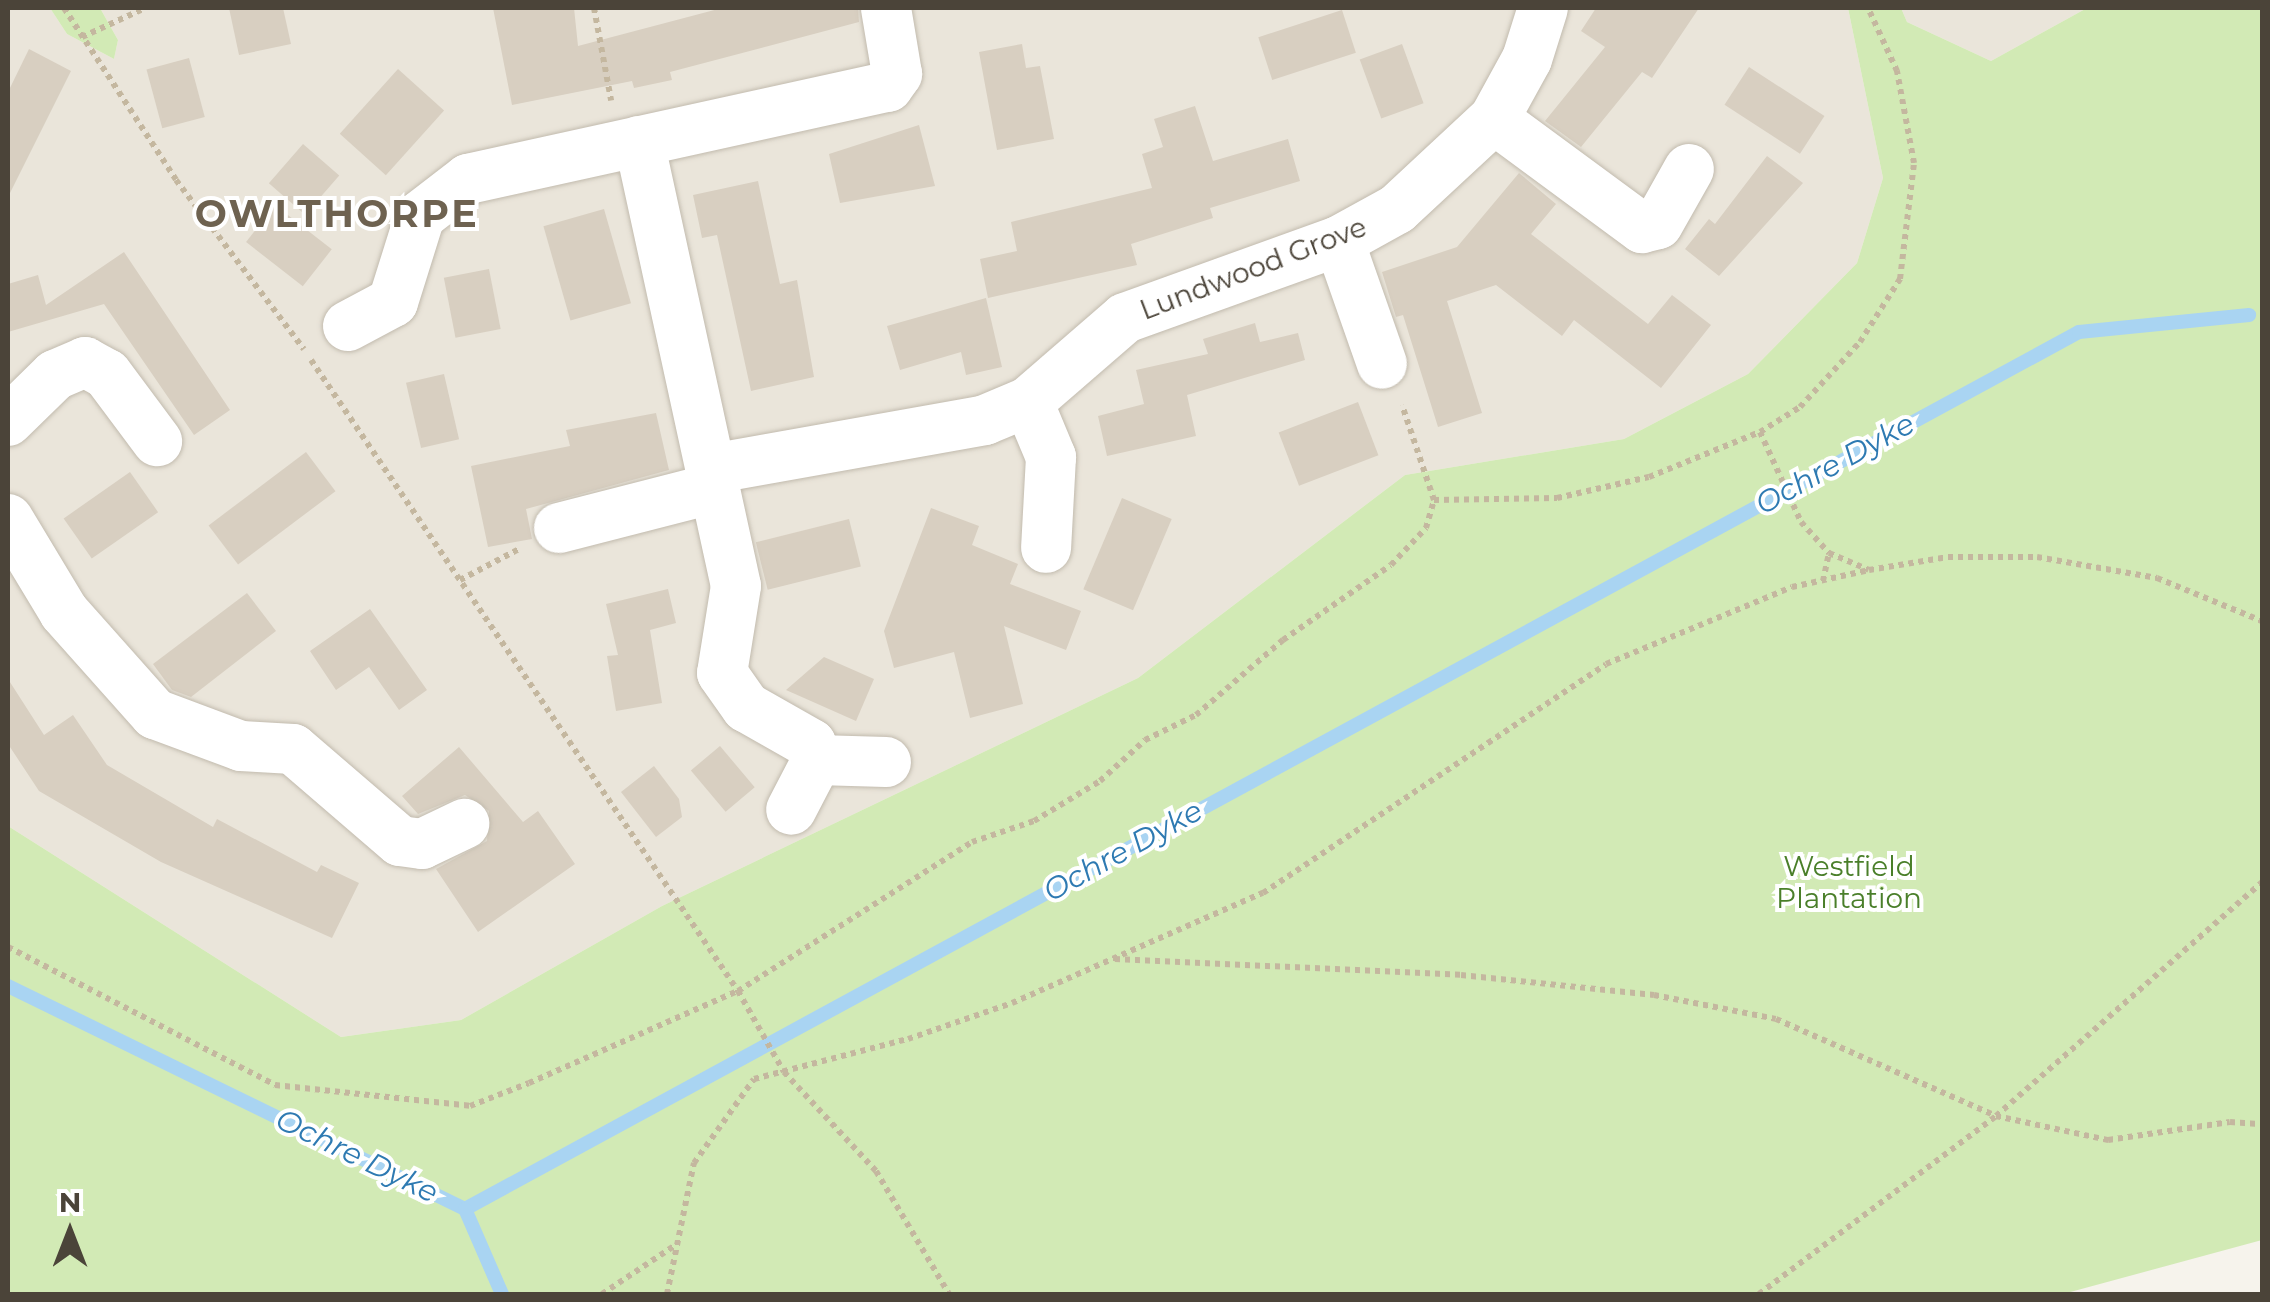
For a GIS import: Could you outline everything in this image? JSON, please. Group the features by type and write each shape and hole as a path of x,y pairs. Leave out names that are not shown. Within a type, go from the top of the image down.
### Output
{"street":[{"path":"348,326 393,302 420,216 440,194 468,179 888,87 897,74 886,8"},
{"name":"Lundwood Grove","path":"559,528 713,479 985,420 1028,402 1125,318 1339,241 1398,209 1494,119 1526,59 1543,8"},
{"path":"1494,119 1642,228 1658,224 1689,170"},
{"path":"629,142 736,586 722,674 746,706 796,732 817,760"},
{"path":"1339,241 1382,364"},
{"path":"8,421 55,375 85,362 107,374 158,441"},
{"path":"1028,402 1051,457 1046,548"},
{"path":"8,519 64,612 155,714 241,746 293,749 400,842 433,841 464,824"},
{"path":"817,760 886,762"},
{"path":"791,810 817,760"}],"path":[{"path":"64,8 460,580 738,991 784,1072 824,1108 876,1172 948,1294"},
{"path":"82,37 145,8"},
{"path":"594,8 629,142"},
{"path":"1434,500 1556,498 1649,478 1760,432 1800,407 1860,342 1900,278 1914,163 1898,71 1868,8"},
{"path":"8,947 275,1084 399,1103 470,1106 738,991 972,842 1034,821 1100,781 1145,740 1196,715 1283,640 1391,565 1426,528 1434,500 1395,383 1382,364"},
{"path":"1760,432 1800,517 1829,553 1869,570"},
{"path":"460,580 559,528"},
{"path":"1823,580 1829,553"},
{"path":"667,1294 694,1163 754,1079 908,1039 1114,958 1263,893 1606,664 1823,580 1948,557 2037,557 2157,578 2262,620"},
{"path":"1759,1294 1996,1116 2262,882"},
{"path":"1114,958 1461,976 1654,995 1776,1019 1996,1116 2108,1140 2230,1122 2262,1124"},
{"path":"602,1294 674,1246"}],"shaded area":[{"path":"8,8 50,8 67,34 114,59 118,40 100,8 1848,8 1883,178 1857,263 1748,374 1624,439 1405,475 1138,678 662,906 461,1020 341,1037 8,826"},
{"path":"1901,8 2087,8 1991,61 1907,22"}],"green space":[{"path":"50,8 100,8 118,40 114,59 67,34"},
{"name":"Westfield Plantation","path":"1848,8 1901,8 1907,22 1991,61 2087,8 2262,8 2262,1240 2063,1294 8,1294 8,826 341,1037 461,1020 662,906 1138,678 1405,475 1624,439 1748,374 1857,263 1883,178"}],"building":[{"path":"229,8 283,8 291,44 239,55"},
{"path":"493,8 574,8 578,46 722,8 858,8 859,22 670,72 672,80 634,88 632,81 512,105"},
{"path":"1596,8 1699,8 1652,78 1642,72 1581,147 1545,121 1605,47 1581,31"},
{"path":"1342,10 1356,53 1272,80 1258,37"},
{"path":"1022,44 1026,68 1040,66 1054,139 997,150 979,52"},
{"path":"1402,44 1424,103 1381,119 1360,59"},
{"path":"29,49 71,71 8,197 8,92"},
{"path":"189,58 205,117 162,128 146,69"},
{"path":"1749,67 1824,116 1800,154 1724,105"},
{"path":"398,69 444,110 386,175 340,134"},
{"path":"1195,106 1213,161 1288,139 1300,181 1210,208 1213,218 1131,244 1137,265 988,298 980,259 1017,251 1011,222 1152,188 1142,154 1163,147 1154,119"},
{"path":"919,125 935,186 840,203 829,154"},
{"path":"303,144 339,175 305,215 269,183"},
{"path":"1767,156 1803,183 1719,276 1685,249 1709,219 1715,224"},
{"path":"1519,173 1556,204 1531,234 1648,324 1672,295 1711,325 1661,388 1574,320 1562,336 1496,285 1447,301 1482,413 1438,427 1403,315 1396,317 1382,272 1457,247"},
{"path":"758,181 780,284 797,280 814,377 751,391 717,235 702,238 693,195"},
{"path":"275,205 332,249 303,286 246,242"},
{"path":"604,209 631,303 570,321 543,226"},
{"path":"124,252 230,410 194,435 104,304 8,332 8,284 38,275 46,305"},
{"path":"489,269 501,329 455,338 444,278"},
{"path":"986,298 1002,367 966,375 961,352 900,370 887,326"},
{"path":"1255,323 1260,342 1298,333 1305,360 1187,395 1196,436 1107,456 1098,416 1144,404 1136,370 1208,354 1203,339"},
{"path":"444,374 459,439 421,448 406,383"},
{"path":"1358,402 1378,455 1299,486 1279,432"},
{"path":"656,413 669,470 526,509 532,539 488,547 471,466 570,446 566,430"},
{"path":"306,452 335,491 238,565 209,525"},
{"path":"130,472 158,512 92,559 64,518"},
{"path":"1122,498 1172,519 1133,610 1083,589"},
{"path":"931,508 979,526 972,545 1018,564 1010,584 1081,611 1066,650 1004,626 1023,704 970,718 954,652 894,668 884,631"},
{"path":"849,519 861,567 768,590 756,542"},
{"path":"668,589 676,623 650,630 662,703 616,711 607,656 618,655 606,604"},
{"path":"247,593 276,631 191,697 172,690 153,664"},
{"path":"370,609 427,690 399,710 369,667 336,690 310,651"},
{"path":"824,657 874,679 856,721 786,690"},
{"path":"8,679 44,735 73,715 107,765 213,827 217,819 317,872 321,865 359,883 332,938 161,862 39,791 8,744"},
{"path":"720,746 755,787 726,812 691,770"},
{"path":"459,747 523,822 538,811 575,864 478,932 436,869 487,841 489,811 465,795 418,814 402,796"},
{"path":"654,766 679,799 682,817 656,837 621,792"}],"waterway":[{"name":"Ochre Dyke","path":"8,986 465,1209 2079,332 2249,315"},
{"path":"465,1209 502,1294"}],"district":[{"name":"OWLTHORPE","path":"337,214"}]}
